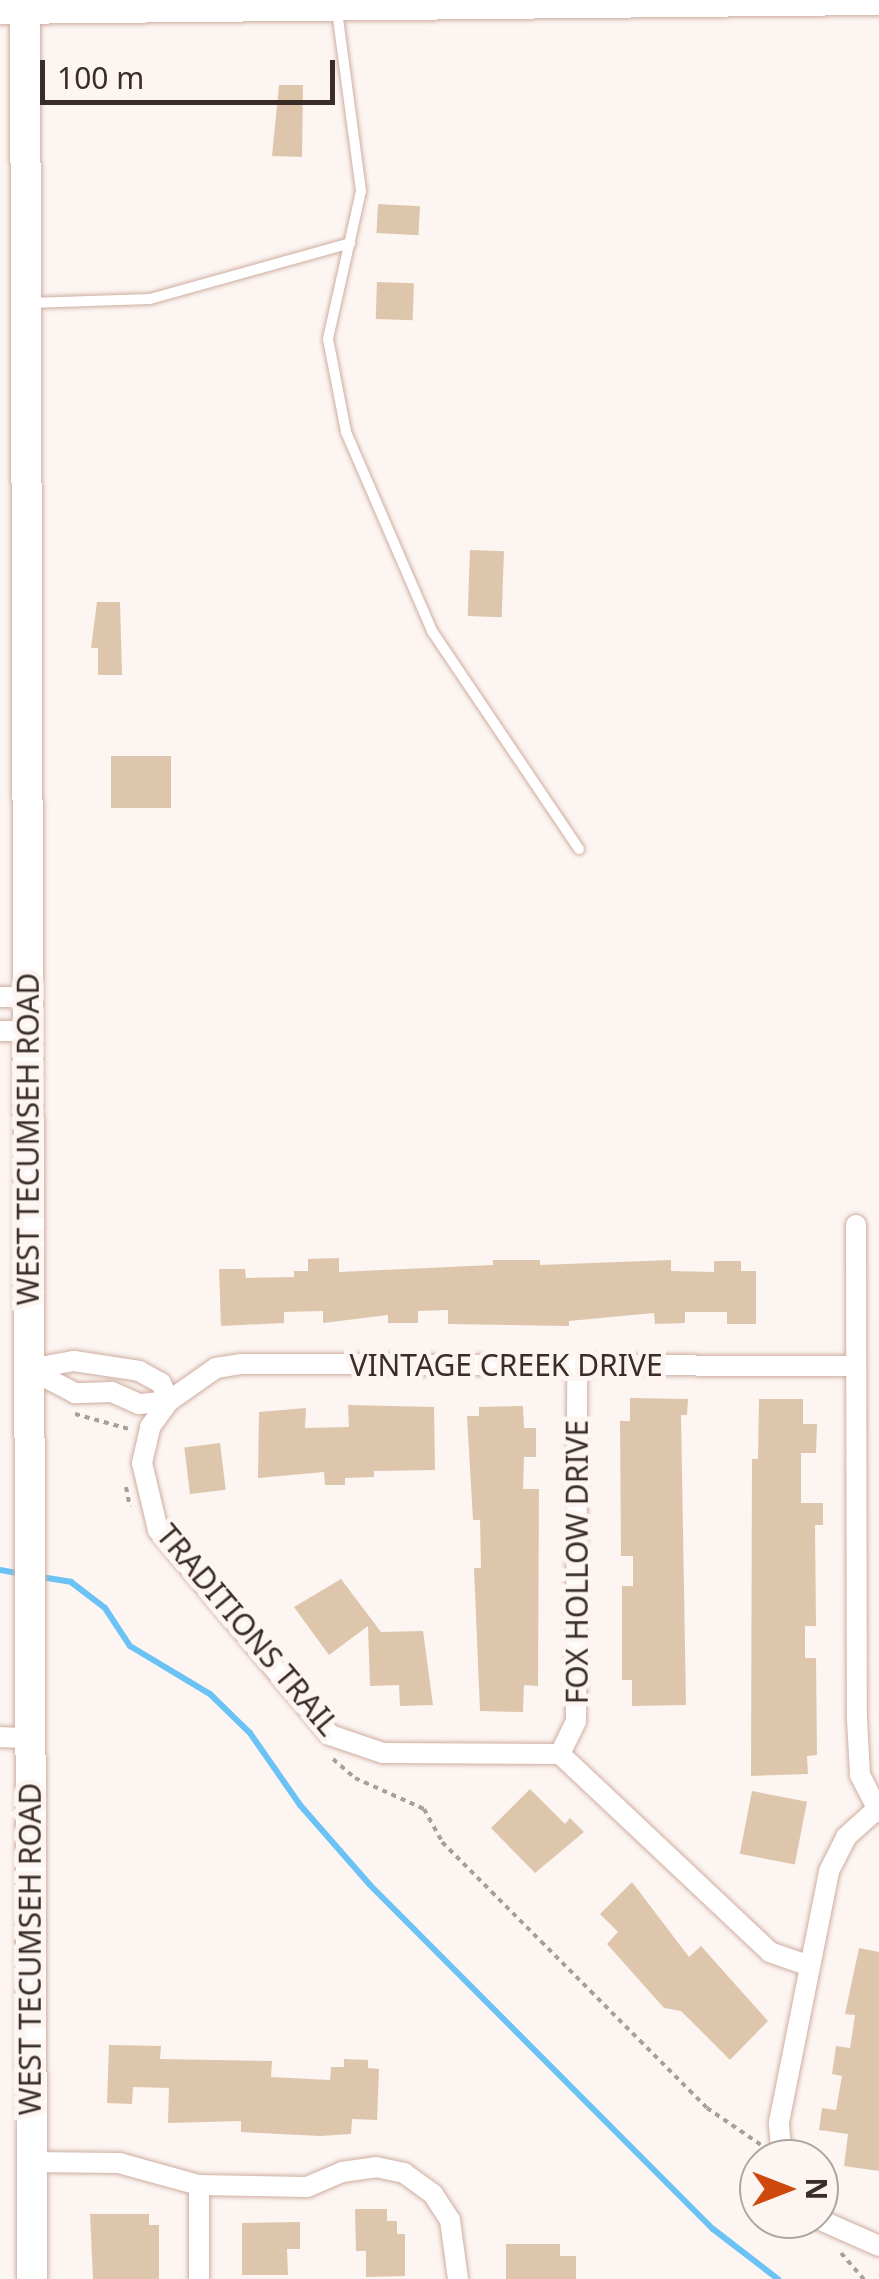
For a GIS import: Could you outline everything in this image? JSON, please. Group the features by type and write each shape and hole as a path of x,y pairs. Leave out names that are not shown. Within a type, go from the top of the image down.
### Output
{"main road":[{"name":"WEST TECUMSEH ROAD","path":"17,7 26,304 14,1032 29,1369 30,1660 15,1737 32,2279"}],"street":[{"path":"17,7 879,2"},
{"path":"780,2139 779,2122 807,1965 830,1871 846,1837 877,1811 860,1775 854,1366 856,1225"},
{"path":"74,1361 115,1365 161,1383 169,1400 140,1404 112,1392 75,1393 29,1369 74,1361"},
{"name":"VINTAGE CREEK DRIVE","path":"169,1400 216,1368 242,1364 854,1366"},
{"name":"FOX HOLLOW DRIVE","path":"560,1754 576,1721 577,1366"},
{"name":"TRADITIONS TRAIL","path":"169,1400 150,1428 142,1463 158,1530 330,1735 382,1753 560,1754"},
{"path":"560,1754 770,1952 807,1965"},
{"path":"31,2162 119,2163 199,2185 307,2187 342,2172 376,2167 404,2174 433,2194 450,2220 458,2279"},
{"path":"199,2185 199,2279"},
{"path":"839,2228 879,2246"}],"lane":[{"path":"336,5 362,190 328,339 346,432 432,631 579,849"},
{"path":"26,304 150,299 350,243"}],"building":[{"path":"279,85 303,85 302,157 272,156"},
{"path":"378,204 420,206 418,235 376,233"},
{"path":"377,282 414,283 413,320 376,319"},
{"path":"470,550 504,551 502,617 468,616"},
{"path":"97,602 120,602 122,675 98,675 98,648 91,648"},
{"path":"111,756 171,756 171,808 111,808"},
{"path":"339,1258 339,1272 493,1265 493,1260 540,1260 540,1265 671,1260 671,1271 714,1272 714,1261 741,1261 741,1271 756,1271 756,1324 727,1324 727,1312 685,1312 685,1323 655,1324 654,1313 569,1321 569,1326 448,1324 448,1310 418,1311 418,1323 388,1323 388,1315 323,1323 323,1311 284,1312 284,1323 221,1326 219,1269 245,1269 246,1278 294,1277 294,1271 308,1271 308,1259"},
{"path":"630,1398 688,1399 687,1415 681,1415 686,1705 632,1706 632,1680 622,1680 622,1586 633,1586 633,1556 621,1556 620,1421 630,1421"},
{"path":"759,1399 803,1399 803,1424 817,1424 816,1453 801,1453 801,1503 823,1503 823,1525 815,1525 816,1626 805,1626 805,1658 816,1658 817,1755 807,1756 808,1774 751,1776 752,1459 758,1459"},
{"path":"348,1405 434,1407 435,1470 374,1471 374,1477 345,1478 345,1485 325,1485 324,1472 258,1478 259,1412 306,1408 305,1428 349,1427"},
{"path":"523,1406 524,1428 536,1428 536,1457 524,1457 523,1489 539,1489 538,1686 524,1685 523,1712 480,1711 474,1568 481,1568 480,1520 473,1520 467,1416 479,1416 479,1407"},
{"path":"220,1443 226,1490 190,1494 184,1447"},
{"path":"341,1579 381,1632 423,1631 433,1705 400,1706 399,1685 370,1686 368,1626 329,1655 294,1607"},
{"path":"530,1789 565,1824 570,1818 584,1832 535,1873 491,1828"},
{"path":"752,1791 807,1802 795,1865 740,1854"},
{"path":"632,1882 689,1957 701,1946 768,2021 730,2060 681,2011 664,2008 607,1944 618,1932 600,1914"},
{"path":"859,1948 879,1952 879,2171 844,2166 848,2134 819,2130 822,2108 836,2110 842,2076 832,2074 836,2046 850,2048 855,2015 845,2014"},
{"path":"109,2045 161,2046 160,2059 272,2061 271,2077 330,2080 331,2067 344,2067 344,2059 368,2060 368,2068 379,2069 377,2120 352,2119 351,2134 320,2136 241,2132 241,2121 168,2123 169,2088 133,2087 132,2104 107,2103"},
{"path":"355,2209 387,2209 387,2221 397,2221 397,2234 405,2234 405,2276 366,2277 366,2251 356,2251"},
{"path":"90,2214 149,2214 149,2225 159,2225 159,2279 93,2279"},
{"path":"300,2222 300,2249 287,2249 288,2275 242,2275 242,2223"},
{"path":"506,2244 560,2244 560,2256 576,2256 576,2279 506,2279"}],"waterway":[{"path":"0,1570 23,1574"},
{"path":"41,1577 71,1582 105,1608 130,1646 210,1694 250,1733 300,1805 370,1885 713,2229 778,2279"}]}
